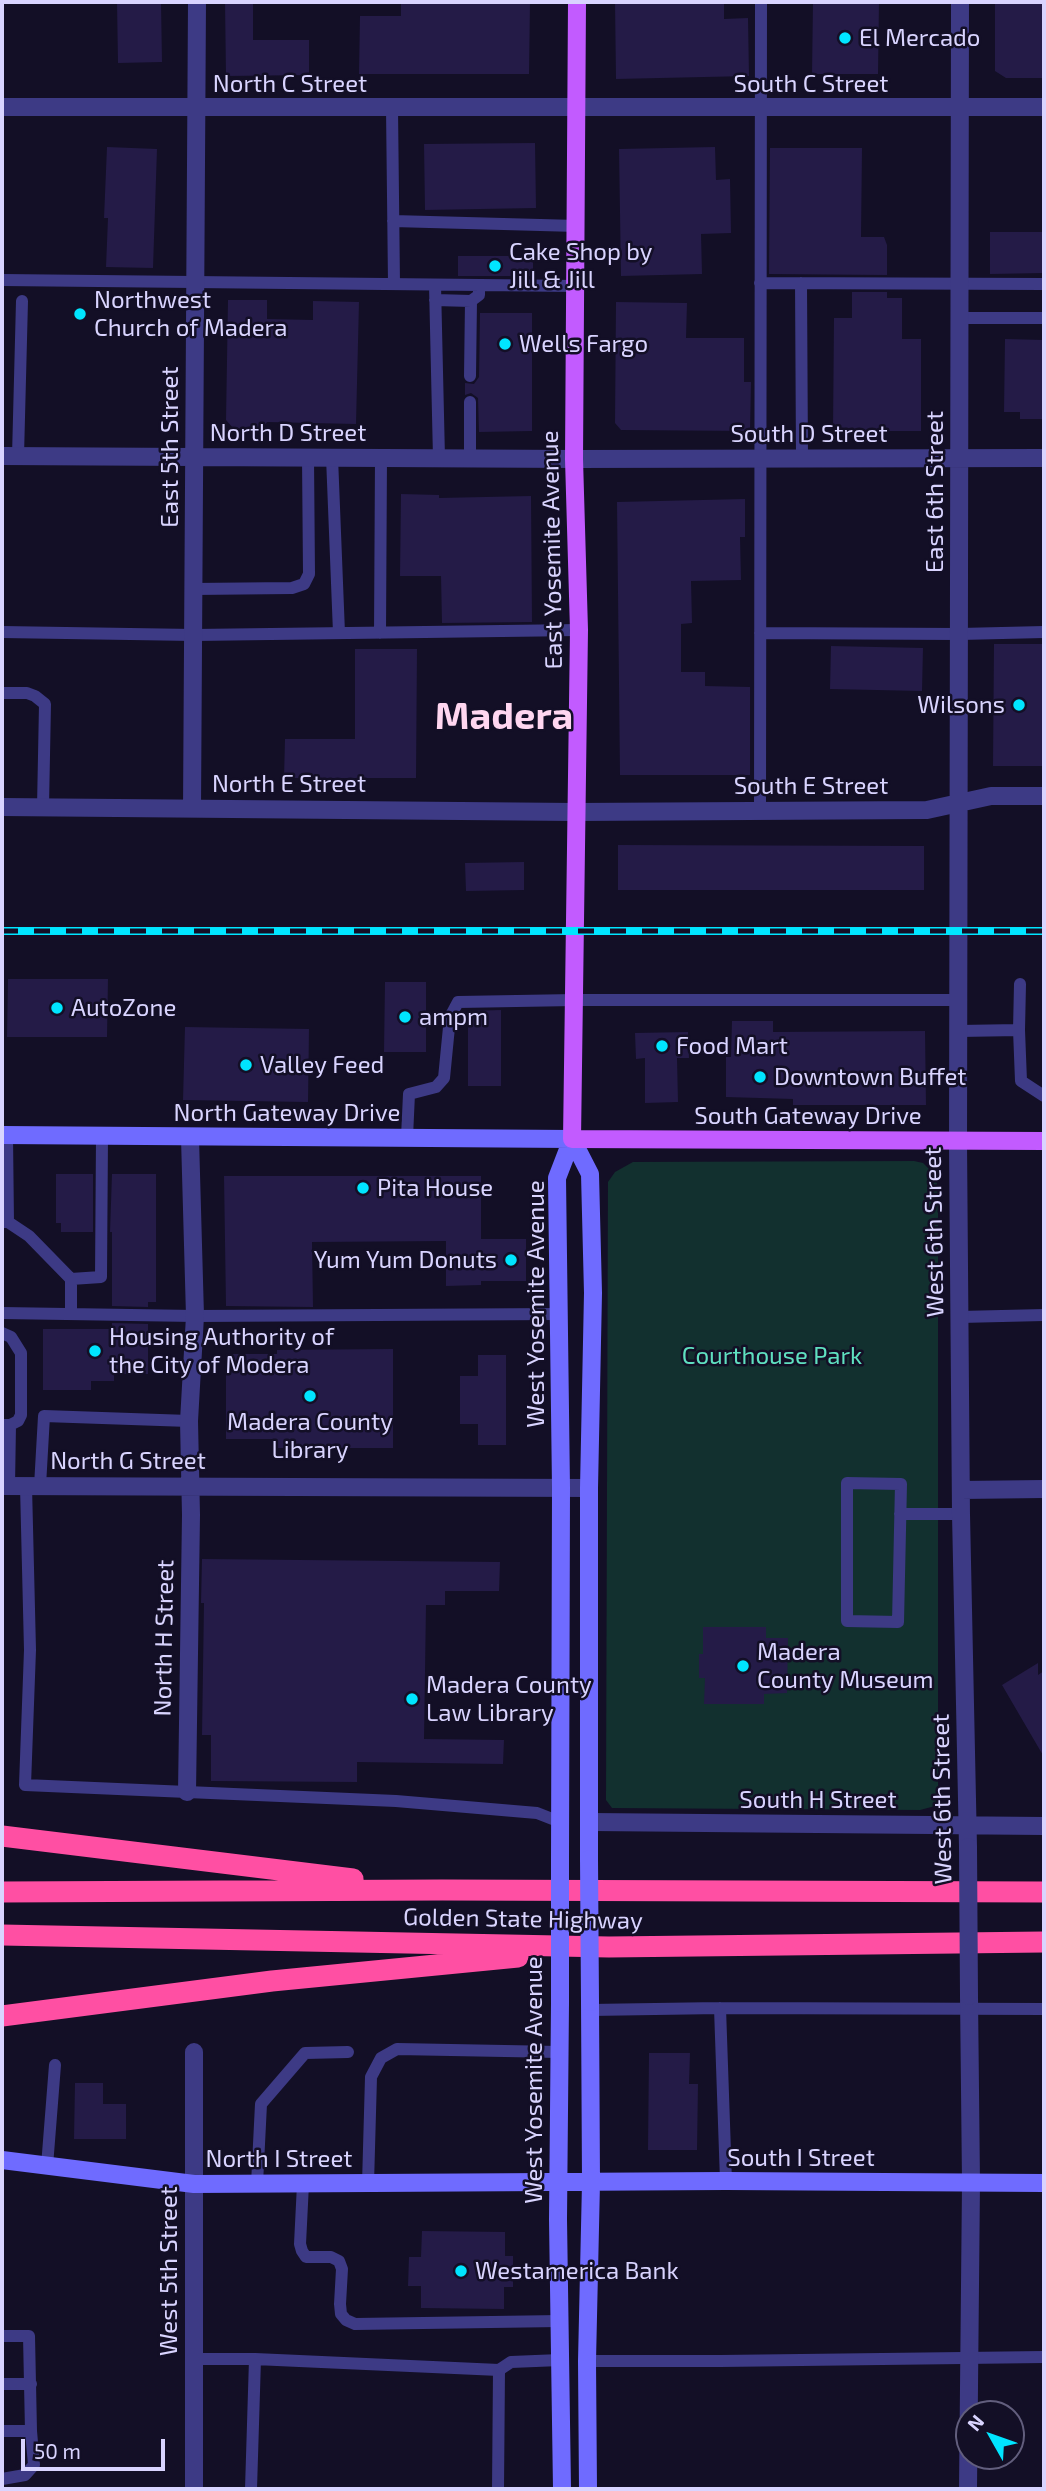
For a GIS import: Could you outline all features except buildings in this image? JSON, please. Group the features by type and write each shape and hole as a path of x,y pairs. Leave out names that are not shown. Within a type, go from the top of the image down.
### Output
{"highway":[{"path":"2,1836 442,1890"},
{"name":"Golden State Highway","path":"2,1892 1044,1892"},
{"name":"Golden State Highway","path":"2,1935 609,1947 1044,1942"},
{"path":"2,2016 272,1981 609,1947"}],"main road":[{"name":"East Yosemite Avenue","path":"572,1139 579,631 574,459 577,2"},
{"name":"North Gateway Drive","path":"5,1135 572,1139"},
{"name":"South Gateway Drive","path":"572,1139 958,1142 1044,1140"},
{"name":"West Yosemite Avenue","path":"562,2489 558,2183 561,1488 557,1178 572,1139"},
{"path":"572,1139 590,1174 593,1293 589,1488 591,2183 587,2361 588,2489"},
{"path":"560,1822 591,1822"},
{"name":"North I Street","path":"2,2160 194,2184 558,2183"},
{"name":"South I Street","path":"558,2183 1044,2183"}],"street":[{"name":"East 5th Street","path":"192,808 197,2"},
{"name":"East 6th Street","path":"959,991 960,2"},
{"name":"North C Street","path":"2,107 578,108"},
{"name":"South C Street","path":"578,108 1044,107"},
{"name":"North D Street","path":"10,456 574,459"},
{"name":"South D Street","path":"574,459 1044,458"},
{"name":"South E Street","path":"575,812 927,810 990,796 1044,796"},
{"name":"North E Street","path":"2,807 575,812"},
{"name":"West 6th Street","path":"959,991 961,1514 968,1826 971,2183 968,2489"},
{"path":"190,1138 195,1316 189,1421 190,1486"},
{"name":"North G Street","path":"19,1486 589,1488"},
{"name":"North H Street","path":"187,1791 190,1486"},
{"path":"961,1489 1044,1489"},
{"name":"South H Street","path":"591,1822 1044,1826"},
{"name":"West 5th Street","path":"194,2052 194,2489"}],"lane":[{"path":"760,809 761,2"},
{"path":"392,108 394,284"},
{"path":"393,221 577,226"},
{"path":"2,281 576,286"},
{"path":"760,283 1044,284"},
{"path":"801,284 802,458"},
{"path":"435,285 439,458"},
{"path":"435,300 471,301 479,295 479,285"},
{"path":"471,301 471,373"},
{"path":"10,456 22,302"},
{"path":"960,318 1044,318"},
{"path":"470,458 472,404"},
{"path":"332,457 339,633"},
{"path":"380,633 381,457"},
{"path":"193,589 292,587 304,584 309,574 308,458"},
{"path":"2,632 194,635 579,631"},
{"path":"761,633 1044,632"},
{"path":"2,693 27,693 45,704 43,807"},
{"path":"1020,984 1021,1081 1044,1096"},
{"path":"407,1137 409,1094 436,1087 444,1078 450,1017 458,1002 959,991"},
{"path":"959,1031 1019,1030"},
{"path":"5,1135 5,1222 29,1236 71,1279 71,1313"},
{"path":"71,1279 101,1277 102,1137"},
{"path":"2,1313 195,1316 559,1314"},
{"path":"960,1317 1044,1315"},
{"path":"2,1333 11,1337 21,1353 21,1415 18,1421 6,1425 19,1486 30,1650 25,1785 396,1801 537,1813 560,1822"},
{"path":"19,1486 44,1416 189,1421"},
{"path":"847,1483 901,1484 900,1514 898,1622 847,1621 847,1483"},
{"path":"900,1514 961,1514"},
{"path":"590,2006 720,2008 969,2003 1044,2010"},
{"path":"720,2008 726,2182"},
{"path":"368,2184 371,2077 381,2058 397,2049 559,2052"},
{"path":"257,2184 261,2104 305,2053 348,2052"},
{"path":"47,2166 55,2065"},
{"path":"303,2183 300,2244 302,2251 306,2257 331,2257 339,2261 342,2269 341,2314 346,2320 367,2324 560,2321"},
{"path":"2,2336 29,2336 34,2465 25,2475 2,2479"},
{"path":"587,2361 1044,2357"},
{"path":"251,2489 255,2359"},
{"path":"194,2360 255,2359 499,2370 511,2362 560,2360"},
{"path":"498,2489 499,2370"},
{"path":"2,2384 30,2384"},
{"path":"2,2431 32,2431"}],"green space":[{"name":"Courthouse Park","path":"633,1162 923,1163 929,1169 938,1188 938,1799 935,1806 920,1810 612,1808 606,1800 608,1182 615,1172"}],"railway":[{"path":"2,931 1044,931"}],"place":[{"name":"El Mercado","path":"845,38"},
{"name":"Cake Shop by Jill & Jill","path":"495,266"},
{"name":"Northwest Church of Madera","path":"80,314"},
{"name":"Wells Fargo","path":"505,344"},
{"name":"Wilsons","path":"1019,705"},
{"name":"AutoZone","path":"57,1008"},
{"name":"ampm","path":"405,1017"},
{"name":"Food Mart","path":"662,1046"},
{"name":"Valley Feed","path":"246,1065"},
{"name":"Downtown Buffet","path":"760,1077"},
{"name":"Pita House","path":"363,1188"},
{"name":"Yum Yum Donuts","path":"511,1260"},
{"name":"Housing Authority of the City of Modera","path":"95,1351"},
{"name":"Madera County Library","path":"310,1396"},
{"name":"Madera County Museum","path":"743,1666"},
{"name":"Madera County Law Library","path":"412,1699"},
{"name":"Westamerica Bank","path":"461,2271"}],"district":[{"name":"Madera","path":"504,716"}]}
